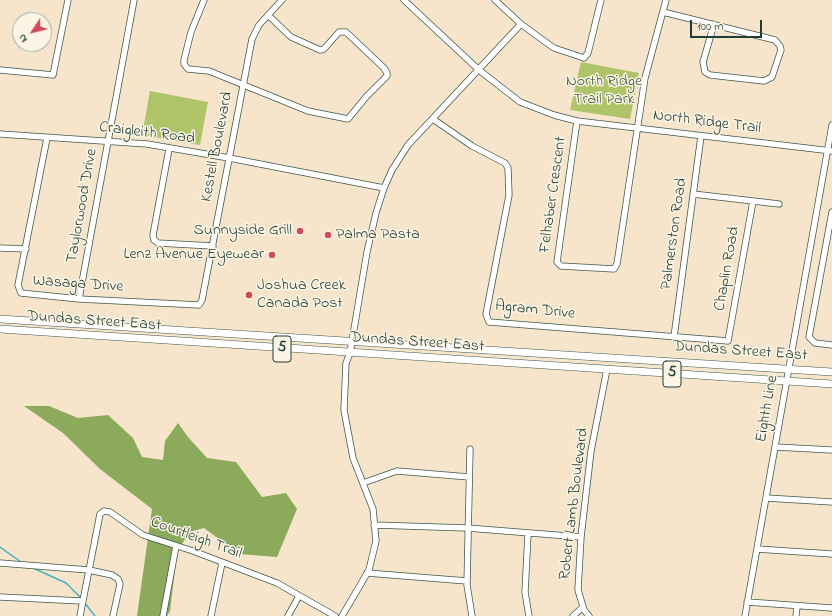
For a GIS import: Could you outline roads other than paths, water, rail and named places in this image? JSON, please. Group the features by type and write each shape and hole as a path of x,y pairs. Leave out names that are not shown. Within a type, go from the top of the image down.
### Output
{"main road":[{"name":"Dundas Street East","path":"0,319 832,372"},
{"name":"Dundas Street East","path":"0,329 832,384"}],"street":[{"path":"0,70 53,75 68,0"},
{"name":"Taylorwood Drive","path":"79,299 134,0"},
{"path":"204,0 191,32 184,64 188,69 209,71 242,86 308,111 348,119 366,97 387,76 384,68 345,31 339,32 324,49 318,50 291,37 268,15"},
{"name":"Kestell Boulevard","path":"197,306 202,300 252,39 259,24 282,0"},
{"name":"North Ridge Trail","path":"404,0 479,70 520,102 554,115 577,121 829,151"},
{"path":"495,0 521,24 554,48 584,58 588,53 599,0"},
{"path":"637,128 645,78 666,0"},
{"path":"663,12 714,24 778,42 781,50 772,77 764,81 710,75 705,72 703,62 714,24"},
{"path":"342,616 367,573 376,541 373,509 353,458 344,410 346,363 350,353 367,252 384,188 392,170 408,145 521,24"},
{"name":"Agram Drive","path":"433,118 472,146 493,159 505,163 508,168 509,195 486,314 487,321 728,341"},
{"name":"Felhaber Crescent","path":"577,121 557,260 561,266 611,269 616,267 637,128"},
{"name":"Eighth Line","path":"745,616 788,369 829,151 832,125"},
{"name":"Craigleith Road","path":"0,134 147,144 229,158 384,188"},
{"name":"Palmerston Road","path":"674,336 701,136"},
{"name":"Wasaga Drive","path":"47,138 18,285 21,294 197,306"},
{"path":"170,149 153,238 158,243 213,246"},
{"path":"693,194 780,204"},
{"name":"Chaplin Road","path":"728,341 753,201"},
{"path":"832,212 810,337 815,343 832,345"},
{"path":"0,248 26,250"},
{"name":"Robert Lamb Boulevard","path":"589,616 583,607 578,590 581,537 591,451 607,369"},
{"path":"775,447 832,450"},
{"path":"470,449 467,528 467,581 472,616"},
{"path":"363,483 397,471 470,477"},
{"path":"766,498 832,502"},
{"name":"Courtleigh Trail","path":"80,616 100,514 104,511 110,512 143,535 193,551 222,563 277,582 335,616"},
{"path":"374,525 467,528 581,537"},
{"path":"528,534 525,592 529,616"},
{"path":"163,616 176,546"},
{"path":"757,549 832,554"},
{"path":"0,563 89,570 112,575 120,584 113,616"},
{"path":"211,616 222,563"},
{"path":"367,573 467,581"},
{"path":"288,616 299,596"},
{"path":"0,597 82,601"},
{"path":"747,602 832,608"},
{"path":"796,616 797,606"},
{"path":"573,616 583,607"}],"waterway":[{"path":"0,547 21,562"},
{"path":"33,568 66,583 82,599"},
{"path":"84,602 95,616"}],"place":[{"name":"Sunnyside Grill","path":"300,231"},
{"name":"Palma Pasta","path":"328,235"},
{"name":"Lenz Avenue Eyewear","path":"272,255"},
{"name":"Joshua Creek Canada Post","path":"249,295"}],"park label":[{"name":"North Ridge Trail Park","path":"604,91"}]}
